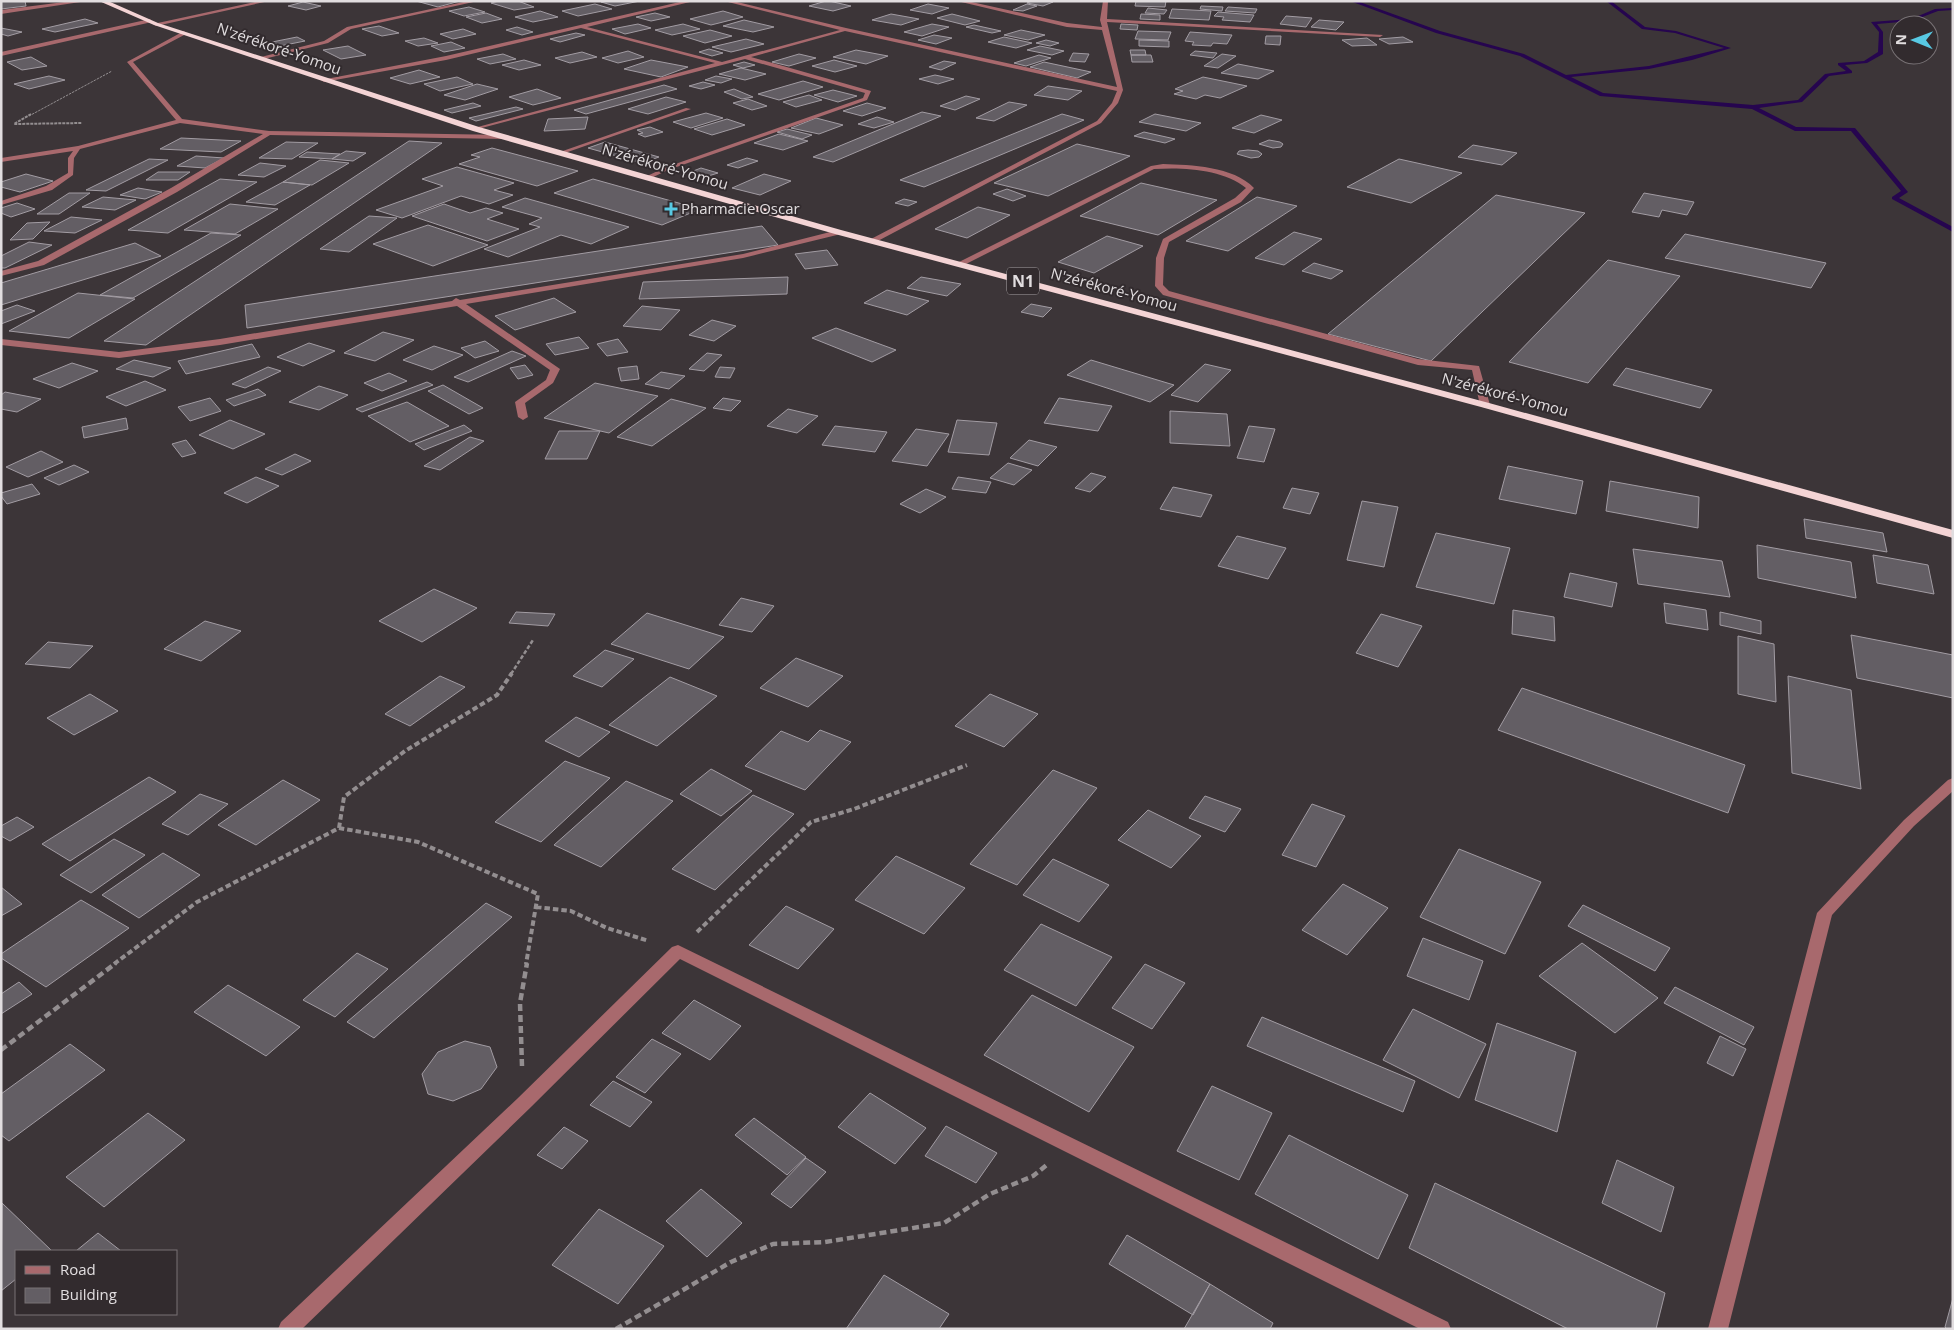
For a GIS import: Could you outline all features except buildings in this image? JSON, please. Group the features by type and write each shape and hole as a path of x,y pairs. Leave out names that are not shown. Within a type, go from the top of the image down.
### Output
{"highway":[{"name":"N'zérékoré-Yomou","path":"102,1 184,33 476,129 838,232 1485,405 1953,534"}],"street":[{"path":"1,12 85,1"},
{"path":"1,54 153,22 266,1"},
{"path":"260,58 326,42 349,28 476,1"},
{"path":"324,80 446,58 692,1"},
{"path":"726,1 846,30 1120,90"},
{"path":"959,1 1067,25 1104,29"},
{"path":"874,241 1098,122 1115,104 1120,90 1113,57 1104,29 1103,20 1106,1"},
{"path":"1103,20 1380,35"},
{"path":"580,26 723,63"},
{"path":"476,129 846,30"},
{"path":"180,121 130,62 184,33"},
{"path":"647,178 666,169 865,99 869,92 744,57"},
{"path":"560,153 688,109"},
{"path":"1,160 78,148 180,121 269,133 505,137"},
{"path":"1,274 42,263 174,190 269,133"},
{"path":"1,203 49,188 71,174 71,158 78,148"},
{"path":"959,264 1153,167 1172,165 1225,176 1245,182 1250,188 1238,200 1166,241 1160,258 1159,286 1166,292 1176,295 1418,362 1476,368 1485,405"},
{"path":"1,342 119,355 220,342 743,256 838,232"},
{"path":"456,302 555,369 550,381 520,402 523,417"},
{"path":"1718,1329 1825,913 1909,823 1953,783"},
{"path":"288,1329 524,1103 678,950 1441,1329"}],"path":[{"path":"82,123 14,124 65,95 130,62"},
{"path":"339,828 344,797 406,751 497,695 532,640"},
{"path":"536,907 571,911 607,928 678,950 811,822 854,809 967,765"},
{"path":"1,1050 197,902 339,828 418,842 538,894 520,1003 524,1103"},
{"path":"616,1329 678,1291 731,1262 773,1244 824,1242 944,1223 990,1194 1033,1176 1072,1145"}],"waterway":[{"path":"1352,1 1438,32 1522,55 1602,95 1753,107"},
{"path":"1567,76 1649,67 1691,59 1729,48 1676,32 1644,28 1608,1"},
{"path":"1753,107 1800,101 1827,75 1850,72 1840,64 1865,62 1881,53 1881,32 1873,23 1912,20 1937,10 1953,9"},
{"path":"1753,107 1795,129 1853,129 1905,192 1894,198 1953,230"}],"place":[{"name":"Pharmacie Oscar","path":"671,209"}]}
